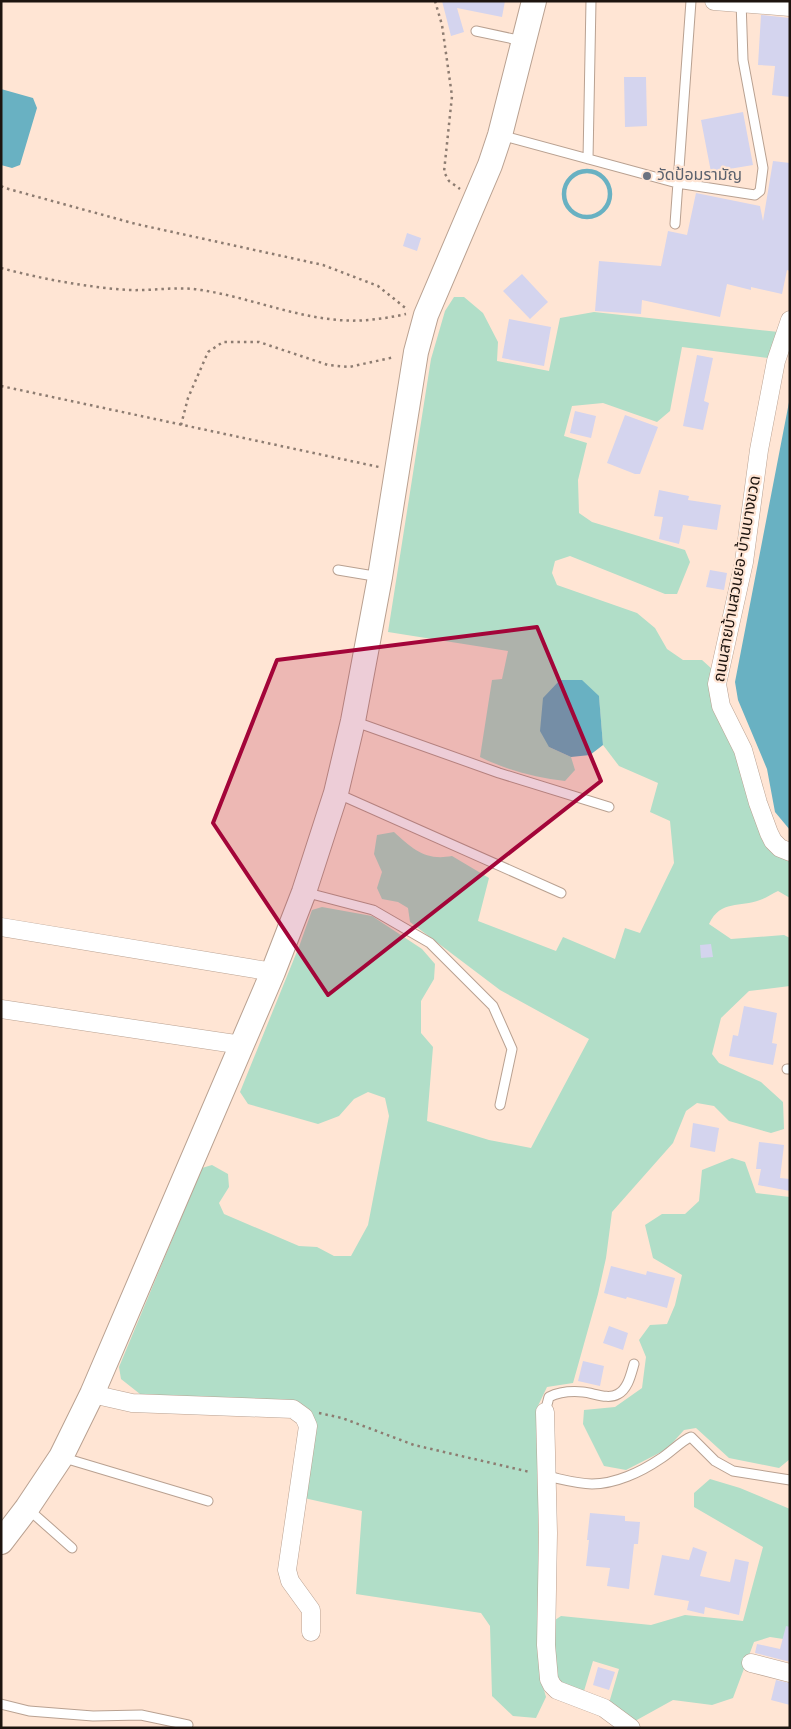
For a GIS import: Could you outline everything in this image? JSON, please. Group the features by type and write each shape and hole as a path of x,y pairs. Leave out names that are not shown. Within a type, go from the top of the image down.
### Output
{"main road":[{"path":"1,1542 27,1508 61,1457 92,1394 273,972 304,892 336,793 353,721 380,577 416,352 426,315 490,165 500,134 534,1"}],"street":[{"path":"714,1 790,7"},
{"name":"ถนนสายบ้านสวนยอ-บ้านบางขวด","path":"790,320 776,361 759,450 744,562 717,684 721,706 743,750 758,803 769,833 777,845 790,852"},
{"path":"1,927 273,972"},
{"path":"1,1009 242,1045"},
{"path":"92,1394 132,1403 293,1409 304,1416 308,1426 287,1570 290,1581 311,1610 312,1632"},
{"path":"545,1412 548,1533 546,1645 549,1678 552,1685 558,1690 604,1708 631,1728"},
{"path":"751,1663 790,1673"}],"lane":[{"path":"588,158 590,1"},
{"path":"674,224 691,1"},
{"path":"500,134 677,183 754,195 760,191 763,168 743,60 741,2"},
{"path":"476,31 523,41"},
{"path":"338,570 380,577"},
{"path":"353,721 499,773 609,807"},
{"path":"336,793 561,893"},
{"path":"304,892 373,910 430,943 493,1006 512,1049 500,1105"},
{"path":"545,1412 549,1397 557,1393 582,1392 609,1397 618,1394 627,1384 634,1364"},
{"path":"546,1476 592,1484 616,1481 656,1462 691,1437 714,1461 733,1471 790,1480"},
{"path":"61,1457 208,1501"},
{"path":"27,1508 72,1548"},
{"path":"1,1704 29,1712 93,1716 141,1715 188,1725"}],"path":[{"path":"435,1 442,25 452,96 444,172 448,181 476,199"},
{"path":"1,186 136,224 323,265 378,286 412,313 378,320 338,320 292,312 201,290 170,288 130,290 86,285 1,268"},
{"path":"181,425 188,398 208,352 223,342 259,342 328,365 349,367 416,352"},
{"path":"1,386 397,471"},
{"path":"304,1416 317,1413 342,1418 414,1445 546,1476"}],"highlighted area":[{"path":"537,627 601,781 328,995 213,823 277,660"}],"green space":[{"path":"454,297 464,297 483,313 498,342 497,361 549,371 560,318 594,312 779,332 768,358 682,347 670,411 657,422 603,403 572,406 564,436 587,443 578,480 579,513 592,522 685,550 690,562 677,594 665,594 570,556 555,561 552,573 557,585 637,613 655,628 667,649 683,660 702,660 712,669 710,686 790,860 790,898 778,891 760,900 731,906 719,911 709,924 731,939 784,935 790,938 790,986 749,991 721,1018 712,1054 719,1063 761,1082 783,1102 784,1129 771,1133 729,1121 714,1106 697,1103 686,1111 673,1143 612,1212 606,1258 598,1294 573,1383 547,1387 537,1408 540,1676 546,1697 536,1718 513,1716 492,1696 490,1626 481,1613 356,1594 362,1511 304,1498 314,1423 306,1407 296,1402 140,1394 121,1379 119,1367 202,1168 212,1165 228,1174 229,1187 219,1203 224,1214 299,1246 317,1247 334,1256 351,1256 368,1225 389,1116 385,1098 368,1092 354,1099 339,1116 318,1124 248,1104 240,1092 312,910 322,907 372,916 422,949 435,964 434,979 421,1001 421,1033 433,1047 427,1121 489,1140 531,1148 589,1039 500,990 410,922 408,908 398,902 382,899 377,888 382,872 374,854 377,835 394,832 407,844 420,852 434,857 452,856 489,878 478,921 556,951 563,937 615,959 625,928 640,933 674,863 670,821 650,812 658,783 619,766 603,745 599,697 549,747 571,757 575,770 565,781 532,776 511,770 480,757 492,680 502,679 508,651 388,632 431,359 445,311"},
{"path":"732,1158 745,1162 756,1193 790,1197 790,1459 779,1468 729,1458 696,1428 684,1430 667,1449 626,1470 604,1466 583,1424 584,1410 615,1407 642,1388 646,1357 639,1340 650,1325 667,1324 675,1305 682,1275 653,1258 645,1225 662,1214 685,1214 699,1201 702,1170"},
{"path":"710,1479 740,1488 790,1509 790,1640 770,1637 754,1642 733,1698 712,1705 673,1700 635,1721 609,1703 619,1669 593,1661 584,1691 562,1685 553,1672 555,1620 561,1616 651,1625 685,1615 743,1621 763,1547 694,1507 694,1493"}],"water":[{"path":"1,89 33,98 37,108 20,165 12,168 1,165"},
{"path":"790,397 790,830 775,812 767,769 738,700 735,682"},
{"path":"560,680 582,680 599,696 603,745 590,755 571,757 549,747 540,731 543,698"}],"building":[{"path":"442,1 505,1 502,17 457,8 464,32 451,36"},
{"path":"761,15 790,18 790,97 772,95 775,66 758,65"},
{"path":"624,77 646,77 647,126 625,127"},
{"path":"743,112 753,165 711,172 701,120"},
{"path":"773,161 790,163 790,271 787,270 782,294 751,287 751,290 727,284 720,317 642,300 641,314 595,311 599,261 661,266 668,231 687,235 696,193 760,206 763,221"},
{"path":"407,233 421,238 417,251 403,246"},
{"path":"522,274 548,302 530,319 503,291"},
{"path":"509,319 551,327 544,366 502,358"},
{"path":"697,355 713,358 704,401 709,403 703,430 683,426"},
{"path":"575,411 596,416 591,438 570,433"},
{"path":"625,415 658,427 640,474 635,474 607,463"},
{"path":"659,490 689,496 688,500 721,505 717,530 683,525 679,544 659,539 663,517 654,516"},
{"path":"710,570 727,573 724,590 706,587"},
{"path":"711,944 713,957 701,958 700,945"},
{"path":"744,1006 777,1013 772,1043 777,1044 773,1065 729,1056 733,1035 738,1036"},
{"path":"693,1123 719,1128 715,1152 690,1147"},
{"path":"759,1142 784,1145 780,1178 790,1179 790,1191 758,1185 761,1169 756,1169"},
{"path":"611,1266 646,1275 647,1271 675,1278 667,1308 604,1293"},
{"path":"609,1326 628,1333 623,1350 603,1343"},
{"path":"583,1361 604,1366 600,1386 578,1381"},
{"path":"590,1513 625,1516 625,1521 640,1522 638,1544 634,1544 629,1589 607,1586 610,1568 586,1566"},
{"path":"693,1547 707,1552 700,1576 730,1582 735,1559 749,1562 739,1615 705,1607 704,1614 687,1610 689,1601 654,1595 662,1555 689,1560"},
{"path":"786,1626 790,1627 790,1662 755,1653 757,1644 780,1649"},
{"path":"598,1667 615,1672 609,1690 593,1685"},
{"path":"776,1680 790,1683 790,1705 771,1700"}],"waterway":[{"path":"592,171 604,177 609,185 610,194 609,203 604,211 596,216 582,217 570,211 565,203 564,189 570,177 578,172 592,171"}],"place":[{"name":"วัดป้อมรามัญ","path":"647,176"}]}
